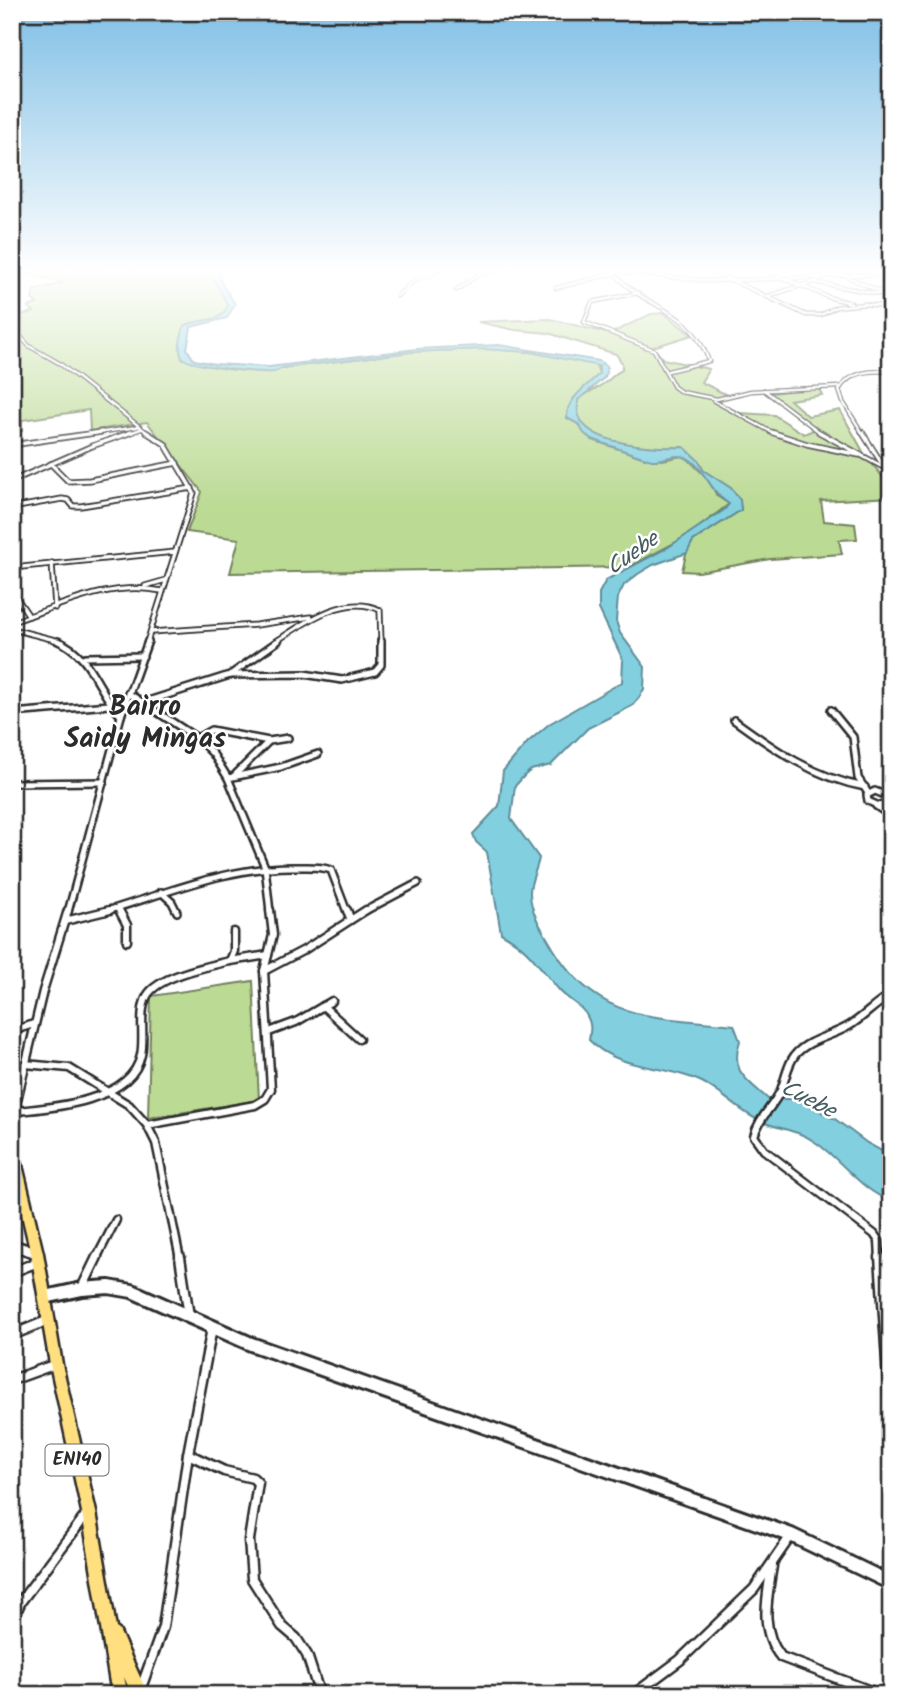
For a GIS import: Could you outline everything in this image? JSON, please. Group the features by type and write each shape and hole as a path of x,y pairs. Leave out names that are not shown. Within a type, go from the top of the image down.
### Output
{"main road":[{"name":"EN140","path":"12,1148 38,1257 57,1364 89,1512 120,1695"},
{"path":"45,1297 82,1289 109,1287 132,1291 212,1328 791,1535 891,1583"},
{"name":"EN140","path":"109,1624 138,1694"}],"street":[{"path":"12,1121 34,1024 121,716 194,499 192,488 165,444 139,428 59,362 38,351"},
{"path":"654,351 678,390 708,398 754,424 816,448 859,455"},
{"path":"668,371 701,365 709,359 705,351"},
{"path":"708,398 721,399 736,393 764,390 839,387 856,374 891,372"},
{"path":"839,387 843,402 891,478"},
{"path":"764,390 805,423 883,467"},
{"path":"12,481 139,428"},
{"path":"12,445 139,428"},
{"path":"130,433 147,433"},
{"path":"51,464 68,481 90,480 177,463"},
{"path":"12,508 62,499 68,500 73,506 81,506 192,488"},
{"path":"12,568 175,552"},
{"path":"156,554 171,563"},
{"path":"52,563 55,608"},
{"path":"891,570 888,594 891,611"},
{"path":"144,587 166,580"},
{"path":"12,622 114,588 144,587 162,591"},
{"path":"12,591 29,616"},
{"path":"145,702 230,675 304,674 342,680 379,670 382,639 380,610 377,606 364,603 318,616 256,625 151,632"},
{"path":"230,675 278,638 318,616"},
{"path":"12,629 51,638 85,657 143,656"},
{"path":"85,657 109,705 121,716"},
{"path":"128,693 197,738 213,754 228,778 265,867 273,935 264,971 271,1089 265,1099 255,1105 147,1125"},
{"path":"12,713 109,705"},
{"path":"831,710 853,737 858,778 867,790 867,799 891,815"},
{"path":"734,720 756,736 829,778 867,790 891,792"},
{"path":"197,738 211,730 269,741 288,738"},
{"path":"234,776 269,741"},
{"path":"228,778 281,767 318,754"},
{"path":"12,783 104,782"},
{"path":"882,793 889,801 891,815"},
{"path":"873,805 889,801"},
{"path":"65,920 120,909 161,892 265,867 328,868 350,918"},
{"path":"264,971 304,950 350,918 418,883"},
{"path":"161,892 172,902 177,912"},
{"path":"120,909 127,925 127,941"},
{"path":"230,961 234,951 234,932"},
{"path":"16,1111 44,1109 108,1093 127,1079 140,1061 148,995 160,984 230,961 268,955"},
{"path":"891,995 873,1005 852,1024 800,1050 792,1059 781,1090 757,1124 754,1136 764,1150 874,1234 879,1241 887,1320 891,1420"},
{"path":"269,1032 296,1022 332,1001"},
{"path":"323,1006 359,1039"},
{"path":"12,1031 34,1024"},
{"path":"25,1064 69,1068 129,1105 147,1125 156,1143 174,1222 189,1319"},
{"path":"82,1289 116,1220"},
{"path":"12,1245 38,1257"},
{"path":"12,1272 38,1257"},
{"path":"12,1335 49,1320"},
{"path":"138,1694 163,1627 188,1454 212,1328"},
{"path":"12,1380 57,1364"},
{"path":"188,1454 225,1471 253,1478 258,1483 249,1540 248,1566 252,1579 282,1626 296,1638 307,1655 320,1695"},
{"path":"12,1621 17,1602 89,1512"},
{"path":"633,1695 680,1660 754,1589 791,1535"},
{"path":"772,1563 765,1626 772,1648 781,1657 881,1695"}],"green space":[{"path":"12,351 180,351 182,358 206,365 260,372 411,352 530,352 596,364 599,374 574,399 567,418 580,425 592,440 645,458 663,460 682,456 709,480 717,496 729,504 686,537 629,567 230,573 239,539 187,532 202,492 147,422 90,431 89,410 22,420 22,431 12,432"},
{"path":"605,351 656,351 663,359 709,369 701,382 727,395 721,401 722,406 740,413 774,415 804,434 816,429 766,394 818,387 822,395 790,400 808,416 840,410 865,455 891,487 891,497 821,501 824,521 855,524 857,539 839,540 842,554 770,559 699,572 682,571 687,550 693,541 741,510 740,503 732,491 703,470 701,464 684,447 626,444 610,440 586,426 578,414 578,400 622,370 622,363 616,354"},
{"path":"253,981 259,1100 148,1118 151,996"}],"water":[{"path":"180,351 188,351 194,360 215,364 269,367 403,351 444,351 411,352 283,368 273,372 198,364 183,358"},
{"path":"509,351 534,351 599,361 607,367 605,377 578,400 578,415 586,427 611,440 627,444 684,447 699,461 703,470 731,488 740,500 741,510 693,541 687,553 653,565 624,585 618,597 616,621 620,633 645,667 644,689 632,706 588,728 551,765 531,770 515,786 511,819 539,858 530,890 535,915 553,948 571,973 590,991 610,1003 631,1012 654,1017 734,1025 740,1041 737,1052 739,1068 747,1080 768,1099 797,1099 835,1119 867,1143 891,1156 891,1201 870,1190 809,1138 753,1117 702,1082 688,1076 628,1062 601,1050 589,1040 590,1024 583,1010 560,991 528,953 501,933 487,852 476,842 473,834 499,806 503,771 528,742 549,724 622,682 623,660 599,609 599,593 606,580 667,548 729,504 697,466 685,457 652,460 590,438 580,425 567,418 570,405 583,388 599,374 599,366 530,352"}],"district":[{"name":"Bairro Saidy Mingas","path":"145,723"}],"water label":[{"name":"Cuebe","path":"633,554"},
{"name":"Cuebe","path":"808,1100"}]}
